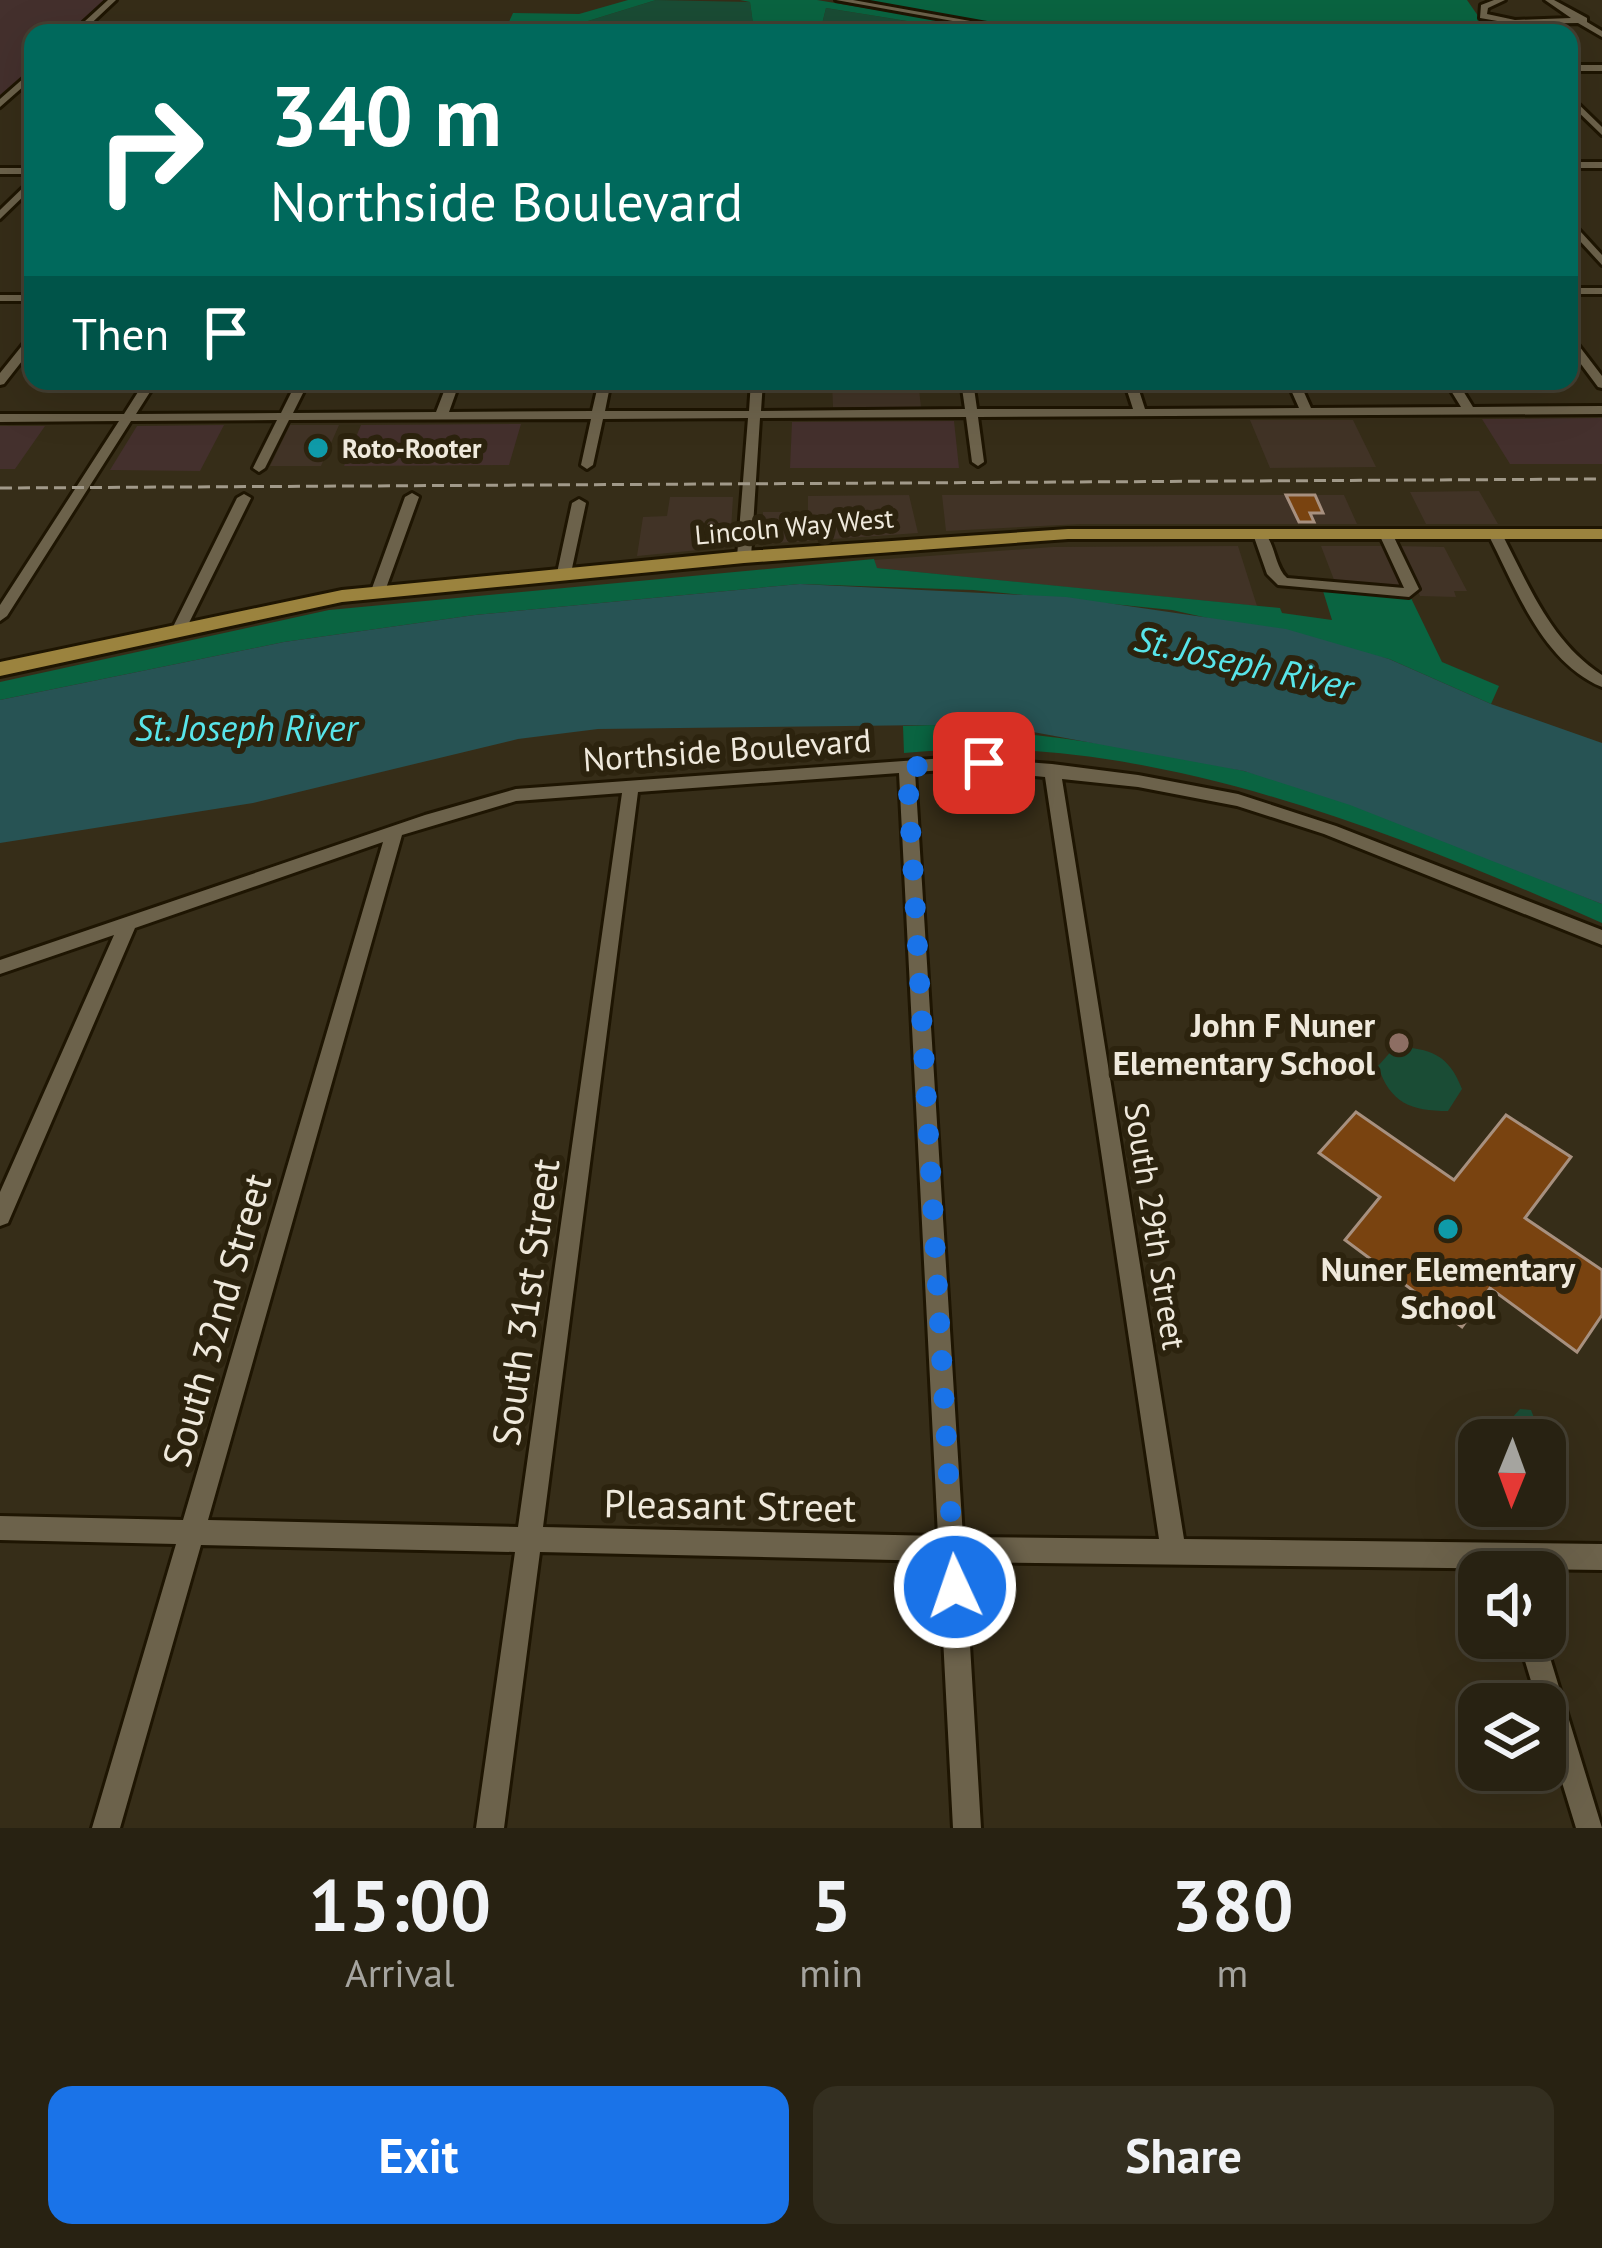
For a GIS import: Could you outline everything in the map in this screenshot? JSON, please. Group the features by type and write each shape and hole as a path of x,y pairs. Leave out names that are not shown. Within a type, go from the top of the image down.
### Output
{"main road":[{"name":"Lincoln Way West","path":"0,669 378,591 744,556 1017,536 1602,534"}],"street":[{"path":"86,24 112,0"},
{"path":"840,0 980,24"},
{"path":"1502,0 1484,7 1483,16 1515,22 1584,20"},
{"path":"1549,0 1602,35"},
{"path":"0,104 24,82"},
{"path":"13,92 24,92"},
{"path":"1578,107 1602,132"},
{"path":"0,217 24,192"},
{"path":"1578,233 1602,262"},
{"path":"0,381 24,350"},
{"path":"1578,352 1602,384"},
{"path":"0,616 146,390"},
{"path":"259,468 298,390"},
{"path":"441,416 451,390"},
{"path":"587,465 603,390"},
{"path":"744,556 756,390"},
{"path":"968,390 978,462"},
{"path":"1133,390 1140,412"},
{"path":"1297,390 1307,412"},
{"path":"1457,390 1469,410"},
{"path":"0,418 1602,410"},
{"path":"378,591 412,497"},
{"path":"178,631 244,499"},
{"path":"564,573 579,503"},
{"path":"1260,534 1274,574 1283,582 1405,594 1412,590 1386,534"},
{"path":"1495,534 1557,646 1582,671 1602,682"},
{"name":"Northside Boulevard","path":"0,967 516,795 959,763 1052,770 1238,800 1330,830 1602,938"},
{"path":"907,767 967,1828"},
{"name":"South 29th Street","path":"1052,770 1173,1550"},
{"name":"South 31st Street","path":"490,1828 631,786"},
{"name":"South 32nd Street","path":"106,1828 395,832"},
{"path":"0,1216 128,922"},
{"name":"Pleasant Street","path":"0,1528 1173,1550 1458,1562"},
{"name":"Pleasant Street","path":"1566,1560 1602,1557"},
{"path":"1538,1659 1590,1828"}],"shaded area":[{"path":"0,0 104,0 78,24 24,24 24,75 0,98"},
{"path":"832,390 919,390 921,407 833,407"},
{"path":"1602,418 1602,464 1510,464 1482,419"},
{"path":"1250,420 1353,420 1376,467 1270,468"},
{"path":"954,421 959,468 790,468 792,422"},
{"path":"521,424 509,465 344,466 361,425"},
{"path":"224,425 200,471 110,470 137,426"},
{"path":"290,425 339,425 321,466 270,466"},
{"path":"0,426 45,426 15,469 0,469"},
{"path":"1479,491 1498,524 1426,524 1410,492"},
{"path":"909,495 918,533 763,544 763,512 808,512 808,496"},
{"path":"942,495 1344,495 1357,524 1081,524 946,531"},
{"path":"670,497 733,497 730,547 637,556 643,517 667,516"},
{"path":"1238,546 1257,606 876,568 874,560 1053,547"},
{"path":"1321,546 1387,546 1407,589 1336,585"},
{"path":"1397,546 1444,547 1467,591 1454,591 1456,597 1420,596"}],"green space":[{"path":"628,0 656,0 578,24 508,24 513,13 579,14"},
{"path":"656,0 750,2 753,24 578,24"},
{"path":"740,0 817,0 961,24 926,24 826,8 822,24 753,24 750,2"},
{"path":"854,0 1467,0 1483,23 1481,24 996,24"},
{"path":"826,8 926,24 822,24"},
{"path":"874,559 877,568 1280,608 1282,613 1332,620 1323,591 1410,596 1442,662 1499,686 1491,704 1389,659 1172,610 973,590 800,584 475,615 284,642 0,700 0,682 329,610"},
{"path":"932,725 1126,748 1287,782 1424,830 1602,904 1602,923 1350,822 1173,771 1083,756 993,749 904,753 903,726"},
{"path":"1395,1047 1429,1052 1451,1068 1462,1089 1448,1111 1413,1107 1389,1089 1378,1066"},
{"path":"1520,1409 1531,1410 1534,1419 1511,1419"}],"water":[{"name":"St. Joseph River","path":"800,584 1066,597 1286,629 1389,659 1491,704 1602,743 1602,904 1350,805 1244,771 1033,732 932,725 598,729 518,739 253,803 0,843 0,700 284,642 475,615"}],"building":[{"path":"1286,495 1315,495 1323,513 1310,513 1314,522 1299,522"},
{"name":"Nuner Elementary School","path":"1356,1112 1454,1180 1506,1115 1571,1157 1525,1218 1602,1270 1602,1315 1577,1352 1490,1288 1462,1327 1345,1240 1380,1197 1319,1153"}],"railway":[{"path":"0,488 1602,479"}],"place":[{"name":"Roto-Rooter","path":"318,448"},
{"name":"John F Nuner Elementary School","path":"1399,1043"},
{"name":"Nuner Elementary School","path":"1448,1229"}],"route":[{"path":"955,1587 907,767 984,763"}]}
